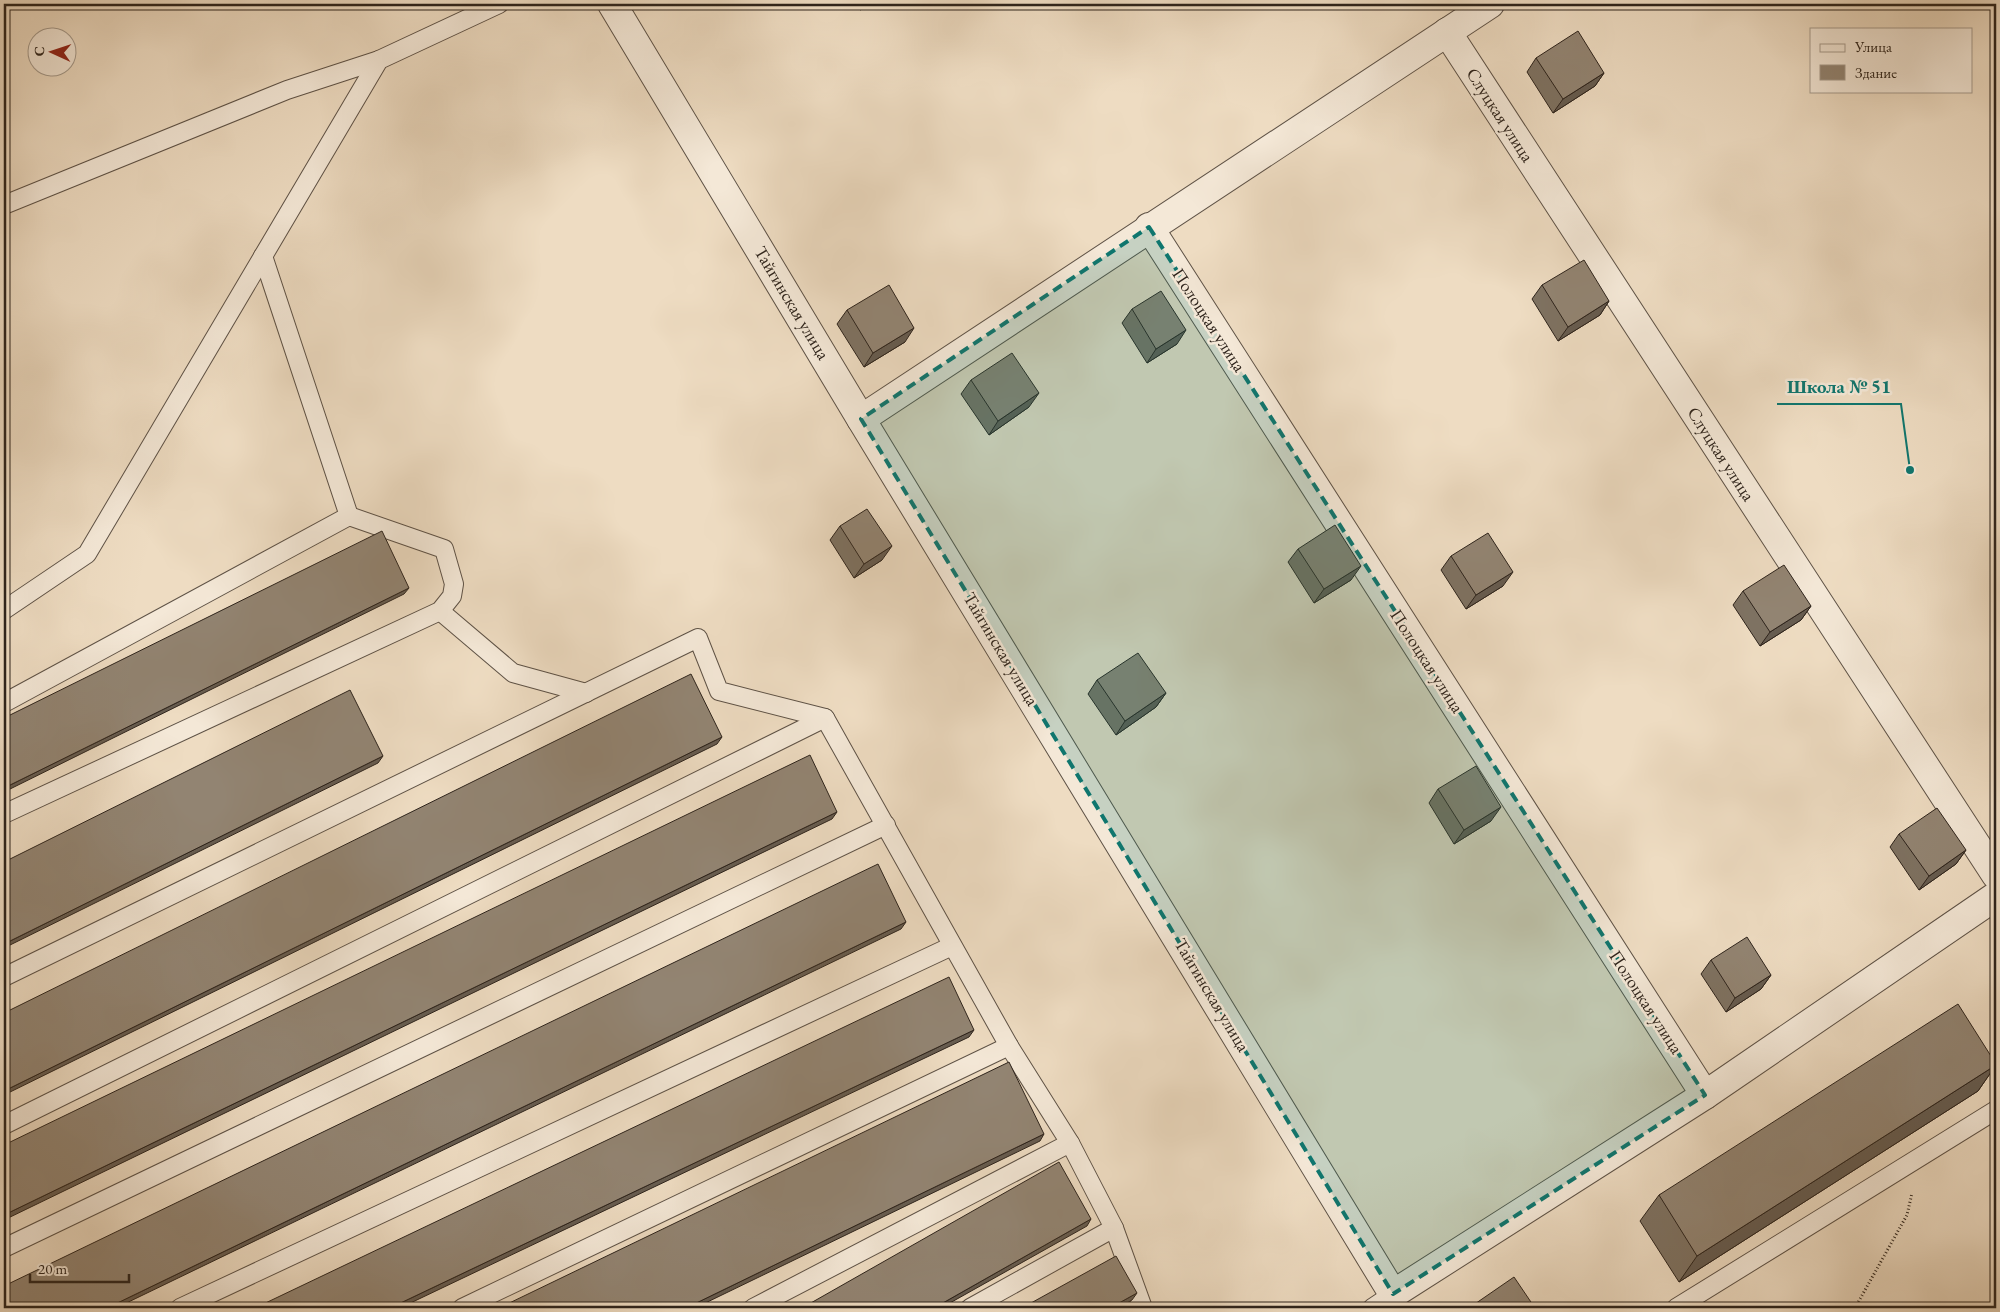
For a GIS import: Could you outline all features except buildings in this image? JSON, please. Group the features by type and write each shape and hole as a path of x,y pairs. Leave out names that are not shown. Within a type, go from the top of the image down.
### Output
{"street":[{"name":"Тайгинская улица","path":"612,4 861,419 1382,1301"},
{"path":"861,419 1149,227 1490,4"},
{"name":"Слуцкая улица","path":"1447,32 1996,875"},
{"name":"Полоцкая улица","path":"1149,227 1705,1094"},
{"path":"1382,1301 1705,1094 1996,896"}],"lane":[{"path":"4,205 288,90 379,60 499,4"},
{"path":"4,610 86,554 379,60"},
{"path":"263,256 349,516"},
{"path":"4,703 349,516 444,549 454,584 452,596 440,611 4,814"},
{"path":"440,611 513,673 586,693"},
{"path":"4,976 698,638 719,691 825,718 1009,1046 1070,1143 1114,1228 1143,1308"},
{"path":"4,1125 825,718"},
{"path":"4,1248 886,825"},
{"path":"180,1308 952,946"},
{"path":"462,1308 1009,1046"},
{"path":"1676,1308 1996,1110"},
{"path":"753,1308 1070,1143"},
{"path":"970,1308 1114,1228"}],"path":[{"path":"1855,1308 1907,1215 1919,1158"}],"highlighted area":[{"path":"1149,227 1705,1095 1393,1294 861,419"}],"place":[{"name":"Школа № 51","path":"1910,470"}]}
